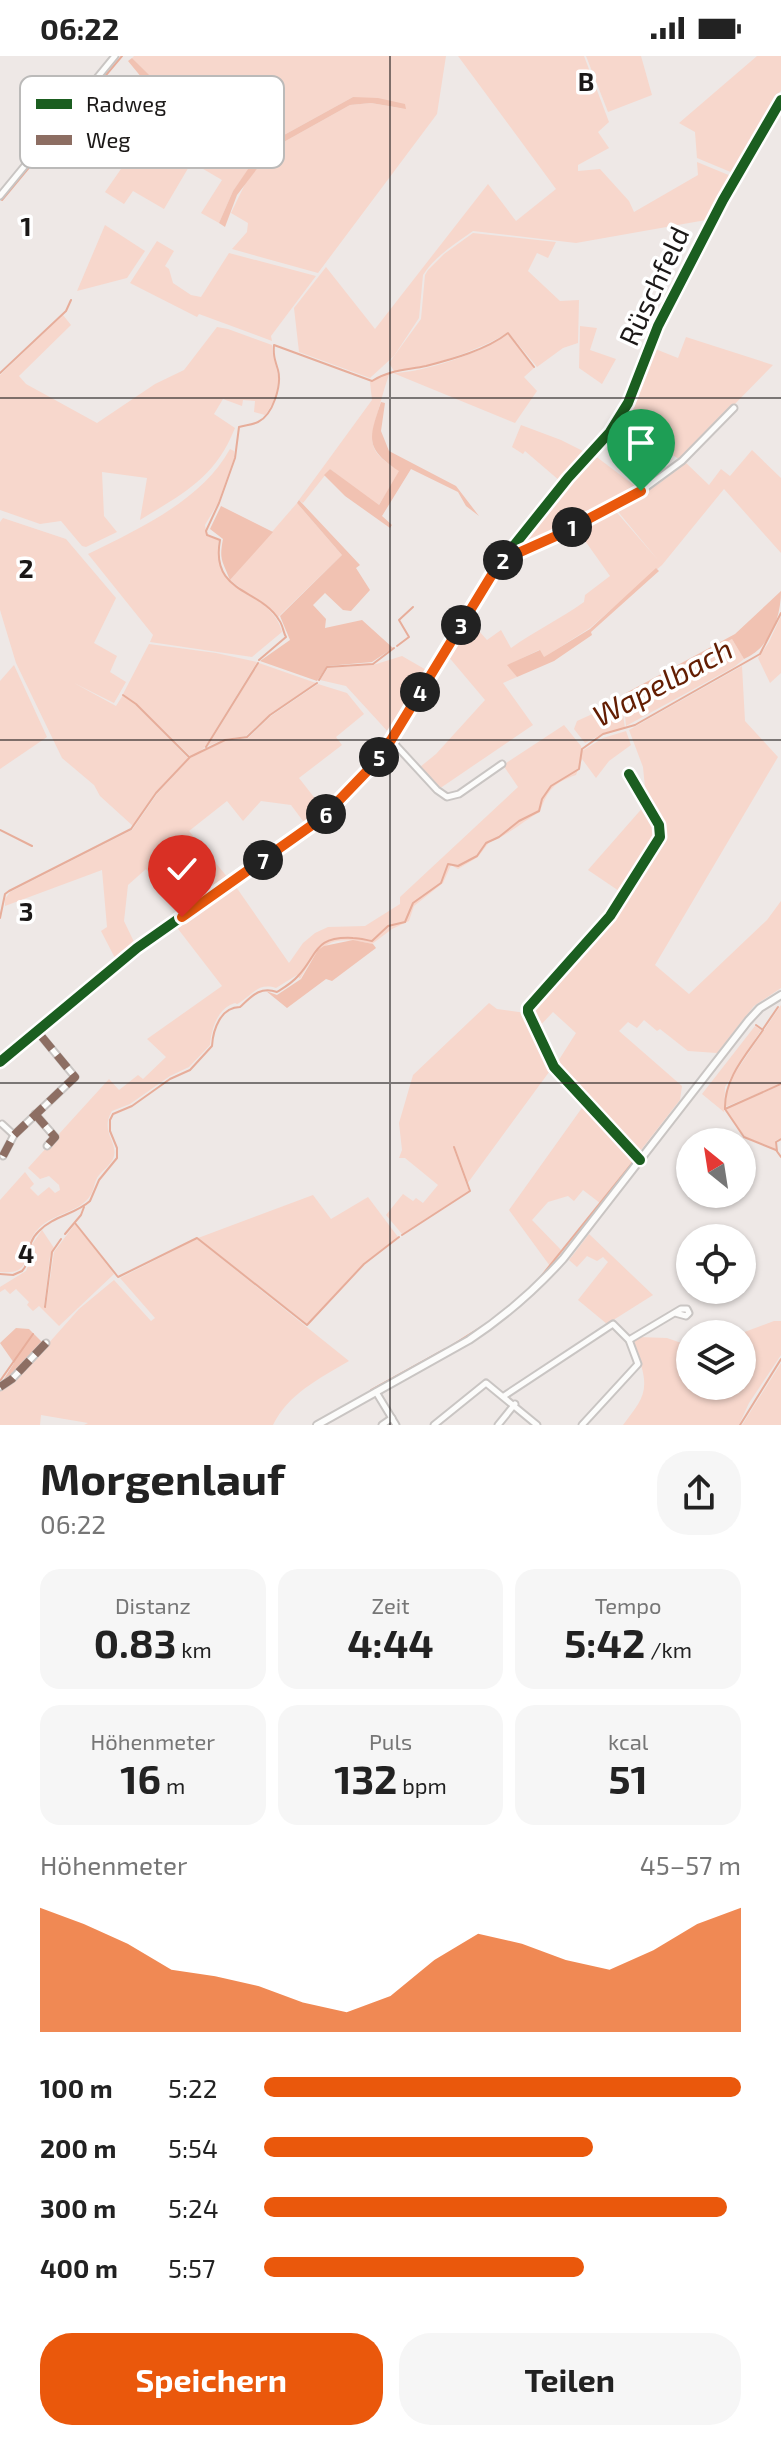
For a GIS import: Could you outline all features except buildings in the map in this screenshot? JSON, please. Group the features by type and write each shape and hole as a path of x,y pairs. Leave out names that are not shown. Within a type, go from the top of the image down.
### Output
{"main road":[{"path":"317,1425 469,1340 520,1303 563,1259 748,1021 760,1008 781,995"}],"street":[{"path":"99,76 115,56"},
{"name":"Rüschfeld","path":"0,1062 137,948 322,818 372,766 496,568 568,478 610,432 628,405 658,326 723,200 781,100"},
{"path":"0,196 23,168"},
{"path":"508,555 543,542 641,491 682,461 734,408"},
{"path":"391,740 447,797 459,794 502,764"},
{"path":"629,774 659,825 660,837 610,916 528,1008 528,1012 554,1067 640,1160"},
{"path":"3,1156 14,1135 75,1077 37,1031"},
{"path":"35,1114 55,1137 47,1146"},
{"path":"2,1124 14,1135"},
{"path":"629,1340 675,1313"},
{"path":"504,1396 613,1324 629,1340 637,1359 636,1368 582,1425"},
{"path":"0,1387 12,1379 46,1343"},
{"path":"434,1425 486,1383 537,1425"},
{"path":"376,1392 396,1425"},
{"path":"498,1425 515,1404"},
{"path":"382,1425 392,1418"}],"shaded area":[{"path":"446,56 437,114 318,273 232,249 247,232 248,223 231,213 245,184 257,168 284,168 284,142 350,105 371,103 405,109 353,97 284,135 284,76 150,76 132,58"},
{"path":"458,56 584,56 609,122 598,132 609,148 578,165 578,171 600,169 629,201 634,212 698,175 697,162 731,176 706,220 576,243 473,231 439,256 423,275 419,318 394,356 370,378 299,352 294,308 326,267 375,329 488,184 516,221 556,189"},
{"path":"586,56 641,56 652,95 608,112"},
{"path":"757,56 781,56 781,90 733,173 697,158 695,132 679,123"},
{"path":"132,58 150,76 140,76 128,61"},
{"path":"353,97 405,104 406,109 371,103 350,105 284,142 284,135"},
{"path":"188,168 164,209 133,191 124,204 105,192 121,169"},
{"path":"202,168 250,168 233,191 219,223 201,213 222,180"},
{"path":"249,168 258,168 237,195 225,227 219,223 233,191"},
{"path":"105,225 145,251 127,278 77,291"},
{"path":"473,233 556,242 548,258 537,253 528,271 560,301 579,300 578,343 563,348 537,367 508,332 452,358 394,371 389,363 421,319 425,275 444,254"},
{"path":"157,241 174,251 165,266 173,283 191,295 201,297 229,253 316,276 271,336 272,341 199,314 197,317 130,283"},
{"path":"63,315 71,325 19,376 26,384 97,423 155,384 184,370 217,327 272,345 278,376 276,394 265,415 254,412 255,401 243,400 242,406 223,399 214,414 235,428 218,460 196,483 140,520 147,478 102,472 104,516 117,532 86,547 61,521 40,524 0,510 0,375"},
{"path":"580,326 597,328 590,350 616,359 602,384 579,368"},
{"path":"508,334 534,368 524,377 537,391 515,423 393,373 453,360"},
{"path":"686,337 773,365 680,460 622,420 635,396 653,348 678,358"},
{"path":"390,372 374,426 373,442 380,456 399,470 399,474 378,506 330,469 303,503 299,500 372,400 370,382"},
{"path":"381,402 385,403 381,431 389,451 456,486 479,516 466,506 458,492 411,469 382,516 392,525 390,528 345,496 324,475 330,469 379,505 399,471 380,456 372,441"},
{"path":"521,425 585,452 560,481 525,451 523,454 512,447"},
{"path":"230,449 234,451 234,458 218,503 205,525 207,536 219,540 218,559 223,573 267,608 282,632 252,657 150,642 153,635 88,554 148,523 186,498 218,467"},
{"path":"752,450 781,478 781,553 724,489 662,565 590,628 543,658 539,650 508,665 517,677 503,683 533,725 439,789 420,767 436,754 485,700 447,655 468,619 487,640 501,630 511,648 584,602 585,595 610,576 576,528 613,508 658,560 615,508 660,483 685,462 709,485 721,469 730,476"},
{"path":"594,455 639,489 517,550 584,464"},
{"path":"299,500 360,565 356,568 370,590 351,611 343,610 325,593 313,605 326,619 325,628 362,620 393,648 372,662 327,666 317,681 260,661 290,640 280,616 342,555 297,503"},
{"path":"297,503 342,555 278,617 230,580"},
{"path":"221,506 273,532 230,580 222,560 223,539 210,529"},
{"path":"3,518 66,539 116,598 94,643 117,656 110,672 126,682 114,703 74,683 116,706 123,695 188,758 156,792 133,826 100,796 94,785 62,758 16,663 0,610 0,522"},
{"path":"656,568 659,571 591,632 592,635 554,661 517,677 507,665 540,650 544,657 590,629"},
{"path":"781,591 779,611 772,631 753,654 744,659 732,639 627,695 624,705 626,693 735,634"},
{"path":"781,616 781,673 770,683 758,658"},
{"path":"732,639 744,659 626,726 624,705 627,695"},
{"path":"149,644 257,662 205,747 196,755 190,756 123,694"},
{"path":"402,656 428,671 390,734 346,686 320,680 328,668 373,665"},
{"path":"259,663 316,683 270,714 246,736 225,739 208,746"},
{"path":"14,665 47,737 0,769 0,681"},
{"path":"742,666 745,721 778,757 655,965 689,994 767,920 781,901 781,988 754,1006 717,1053 688,1051 644,1020 637,1028 628,1022 619,1031 682,1086 680,1100 637,1155 555,1066 576,1033 553,1012 536,1030 530,1012 572,959 606,924 662,837 661,824 646,798 643,767 629,730"},
{"path":"318,684 347,693 364,714 336,737 342,745 299,778 324,810 306,825 291,805 261,801 243,821 227,801 189,831 229,879 179,914 146,869 128,885 124,921 135,944 116,960 101,931 107,927 102,870 5,906 10,892 132,830 157,794 190,758 225,741 248,738 271,716"},
{"path":"621,701 625,728 604,733 585,743 574,729 577,721"},
{"path":"564,725 582,751 603,738 626,731 631,745 609,761 596,778 582,759 576,775 553,788 540,812 490,841 478,857 458,869 451,865 443,883 414,906 409,921 372,944 335,941 320,950 300,979 297,975 276,988 261,988 239,1003 225,1008 215,1023 210,1045 189,1067 170,1076 130,1104 112,1111 108,1131 114,1148 113,1159 97,1178 86,1201 39,1228 29,1244 24,1265 12,1272 0,1272 0,1200 25,1172 34,1184 30,1188 38,1196 49,1187 55,1193 60,1190 49,1176 40,1179 28,1168 109,1079 119,1090 138,1075 143,1079 166,1057 147,1039 222,986 175,925 234,884 289,963 303,943 315,933 328,927 365,926 400,904 400,897 518,787 503,765"},
{"path":"645,805 657,826 658,836 622,893 588,870"},
{"path":"353,940 373,944 376,948 332,981 326,979 287,1008 266,991 277,995 301,979 318,950 324,946"},
{"path":"489,1003 497,1009 526,1013 552,1068 467,1184 453,1147 469,1191 402,1234 386,1215 403,1194 423,1203 438,1185 405,1158 399,1158 402,1150 399,1123 413,1075"},
{"path":"781,1005 781,1084 725,1107 729,1082"},
{"path":"755,1026 761,1030 725,1087 724,1112 702,1094"},
{"path":"781,1085 781,1138 775,1141 776,1149 756,1141 756,1128 739,1128 725,1109"},
{"path":"584,1105 634,1160 600,1203 583,1190 574,1201 568,1196 548,1202 532,1220 562,1251 550,1266 509,1210"},
{"path":"313,1195 331,1219 368,1197 398,1237 363,1264 307,1324 198,1238"},
{"path":"75,1224 114,1274 59,1326 39,1306 33,1311 16,1289 10,1294 5,1289 0,1292 0,1287 26,1271 31,1246 42,1230 54,1248 50,1256 46,1307 54,1252"},
{"path":"589,1234 653,1295 607,1324 578,1300 608,1262 603,1257 597,1261 587,1256 577,1267 569,1260"},
{"path":"197,1239 349,1361 296,1395 273,1425 84,1425 88,1423 41,1415 40,1425 0,1425 0,1389 47,1345 79,1309 114,1280 151,1321 155,1318 120,1278"},
{"path":"781,1321 781,1355 756,1392 756,1328"},
{"path":"16,1328 29,1329 43,1343 11,1378 0,1385 14,1363 0,1343"},
{"path":"638,1337 676,1341 676,1400 751,1400 739,1425 623,1425 638,1404 644,1384 634,1340"},
{"path":"781,1363 781,1425 742,1425"}],"waterway":[{"path":"105,76 122,56"},
{"path":"2,200 29,168"},
{"path":"0,373 66,311 71,300"},
{"path":"259,660 286,637 281,624 271,610 229,581 222,571 219,558 220,540 207,535 206,531 235,458 239,427 263,418 275,399 279,376 274,345 372,381 392,372 469,353 508,333 534,367"},
{"path":"397,646 409,637 399,620 413,607"},
{"name":"Wapelbach","path":"0,1274 13,1275 22,1271 34,1236 51,1222 90,1201 99,1180 117,1158 117,1148 110,1131 113,1114 132,1106 170,1079 190,1070 212,1046 216,1026 223,1015 261,991 277,992 288,985 318,948 330,940 355,938 372,941 388,926 405,922 413,903 441,883 448,864 458,866 477,856 486,843 539,811 542,799 551,786 579,769 582,749 603,734 635,725 760,654 781,613"},
{"path":"319,680 327,667 373,664 394,648"},
{"path":"206,747 258,663"},
{"path":"0,918 5,894 9,891 131,829 156,793 190,757 225,740 247,737 270,715 317,683"},
{"path":"123,695 189,757"},
{"path":"0,830 32,846"},
{"path":"763,1029 778,1007"},
{"path":"725,1109 732,1077 763,1030 756,1025"},
{"path":"781,1084 725,1109 744,1137 776,1150 781,1157"},
{"path":"639,1155 671,1114"},
{"path":"777,1151 776,1142 781,1139"},
{"path":"402,1235 470,1191 454,1147"},
{"path":"535,1284 634,1161"},
{"path":"65,1234 84,1207"},
{"path":"75,1223 118,1277 197,1238 307,1325 364,1264 399,1237"},
{"path":"45,1307 52,1252 61,1239"},
{"path":"451,1346 486,1324"},
{"path":"0,1381 33,1334"},
{"path":"371,1390 445,1349"},
{"path":"740,1425 781,1359"}],"marked path":[{"path":"3,1156 14,1135 75,1077 37,1031"},
{"path":"35,1114 55,1137 47,1146"},
{"path":"0,1387 12,1379 46,1343"}],"cycle path":[{"path":"0,1062 137,948 322,818 372,766 496,568 568,478 610,432 628,403 658,326 723,200 781,100"},
{"path":"629,774 659,825 660,837 610,916 528,1008 528,1012 554,1067 640,1160"}],"route":[{"path":"182,917 322,818 372,766 496,568 508,555 556,536 641,491"}]}
